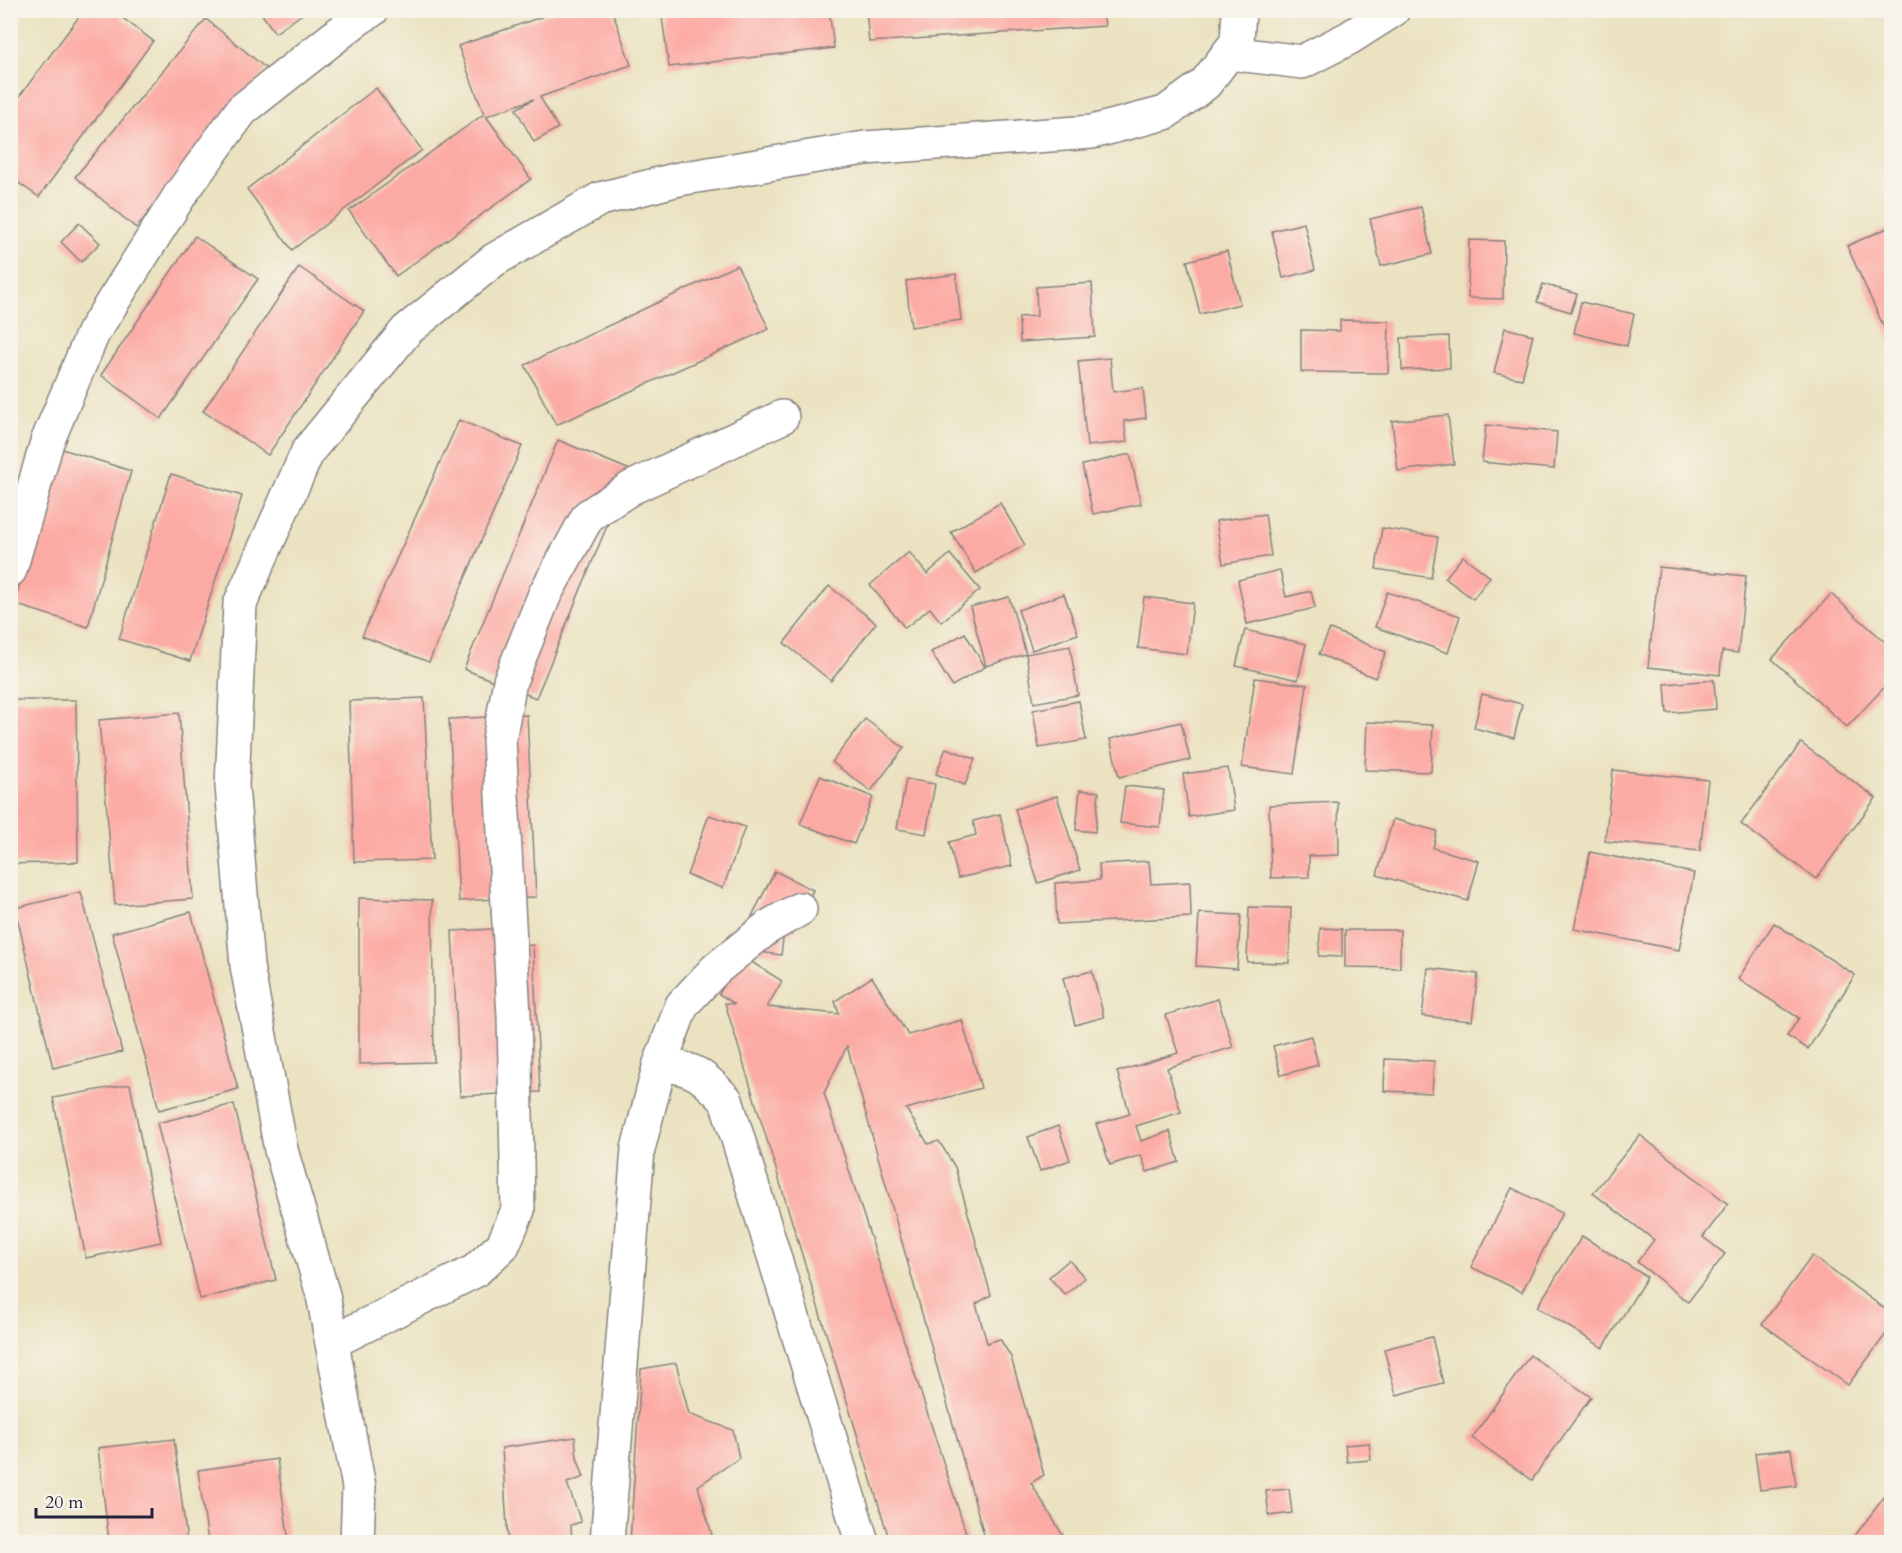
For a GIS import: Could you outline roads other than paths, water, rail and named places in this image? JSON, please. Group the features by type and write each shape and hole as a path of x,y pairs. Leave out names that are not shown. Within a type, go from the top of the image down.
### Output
{"street":[{"path":"10,570 47,442 93,333 180,195 242,110 356,20 372,10"},
{"path":"357,1542 360,1487 322,1295 281,1150 247,966 232,786 240,604 308,451 408,330 494,260 600,199 679,179 865,148 1092,132 1165,113 1205,84 1237,42 1239,10"},
{"path":"1229,52 1302,62 1349,38 1393,10"},
{"path":"332,1342 475,1271 503,1245 518,1210 514,1016 499,740 510,681 545,594 588,516 631,488 782,417"},
{"path":"607,1542 638,1149 660,1064 682,1005 716,969 768,927 801,909"},
{"path":"660,1064 685,1067 706,1078 726,1100 862,1542"}]}
